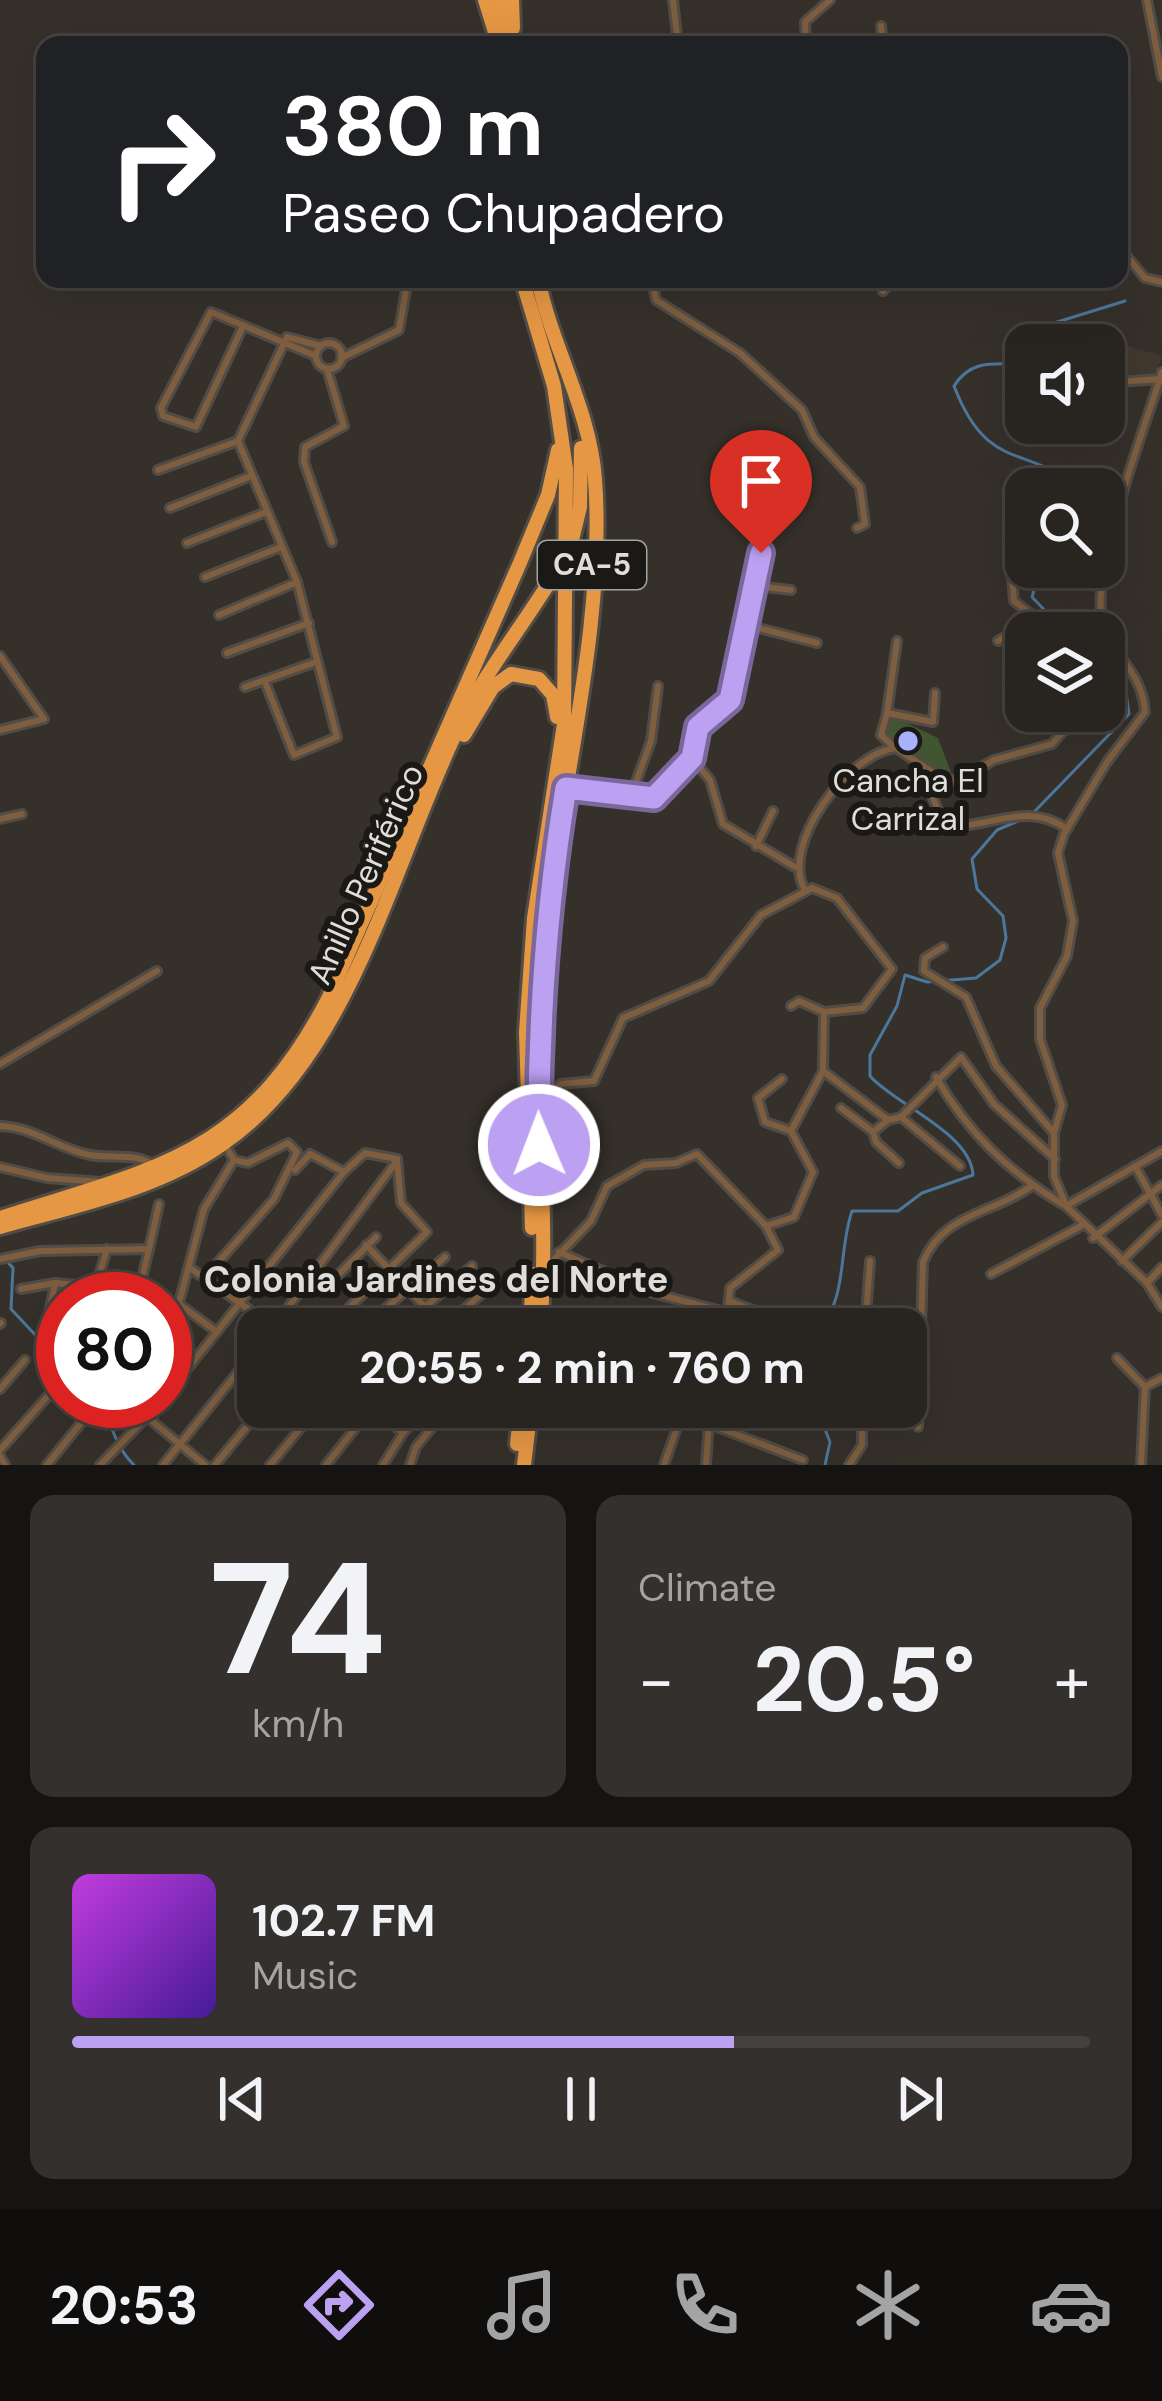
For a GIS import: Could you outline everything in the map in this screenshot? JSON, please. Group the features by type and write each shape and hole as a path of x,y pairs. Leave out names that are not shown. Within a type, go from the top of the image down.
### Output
{"highway":[{"path":"509,36 512,0"},
{"path":"489,1 505,36"},
{"name":"CA-5","path":"525,288 554,386 566,469 564,724 543,944 541,1308"},
{"name":"CA-5","path":"530,1308 526,1032 534,918 566,788 596,496 585,421 567,381 541,288"},
{"name":"Anillo Periférico","path":"0,1227 149,1182 224,1144 266,1108 305,1063 478,689 571,544 584,464 567,381"},
{"name":"Anillo Periférico","path":"0,1218 117,1183 194,1152 241,1118 281,1076 313,1028 541,513 560,433"},
{"path":"382,902 472,720 493,686 511,674 539,679 556,706 553,839"},
{"path":"519,1465 520,1428"},
{"path":"519,1465 527,1428"}],"street":[{"path":"673,0 677,36"},
{"path":"806,36 805,22 830,0"},
{"path":"1147,0 1162,77"},
{"path":"881,26 882,36"},
{"path":"1128,258 1145,278 1162,282"},
{"path":"327,369 399,330 406,288"},
{"path":"654,288 656,300 740,353 802,410 814,437 860,487 865,524 857,528"},
{"path":"883,291 886,288"},
{"path":"243,326 196,427 163,416 161,408 208,314 243,326 283,345 316,356 327,369 344,426 318,435 305,447 304,462 332,542"},
{"path":"265,682 291,750 299,755 337,737 297,583 238,441 290,335 321,346 335,345 341,358"},
{"path":"316,356 321,346"},
{"path":"1125,380 1161,376 1125,483"},
{"path":"158,470 238,441"},
{"path":"170,508 250,476"},
{"path":"188,544 266,512"},
{"path":"205,578 281,547"},
{"path":"566,788 654,798 692,758 698,727 730,700 761,553"},
{"path":"219,615 297,583"},
{"path":"755,586 791,590"},
{"path":"1013,588 1014,601 1028,612"},
{"path":"227,653 309,623"},
{"path":"747,625 817,643"},
{"path":"998,641 1005,637"},
{"path":"897,641 881,735 938,776 956,781 994,760 1042,749 1059,732"},
{"path":"0,656 44,719 0,730"},
{"path":"245,687 316,662"},
{"path":"1125,664 1138,682 1145,712 1106,762 1058,853 1072,921 1067,956 1040,1008 1040,1039 1062,1106 1054,1133 1054,1176 1066,1206 1093,1238 1147,1283 1162,1307"},
{"path":"630,797 651,741 658,686"},
{"path":"887,712 933,722 935,693"},
{"path":"795,867 843,775 881,751 896,748"},
{"path":"692,758 710,780 723,824 795,867 805,890"},
{"path":"938,776 932,795 944,826 1020,813 1049,816 1067,829"},
{"path":"756,846 773,811"},
{"path":"0,819 22,814"},
{"path":"539,1100 567,1082 594,1081 627,1014 680,997 709,981 761,915 805,890 821,888 837,898 891,962 888,980 863,1008 824,1012 800,1000 791,1006"},
{"path":"943,947 925,958 924,971 967,997 995,1066 1054,1133"},
{"path":"1,1062 157,971"},
{"path":"791,1131 823,1071 824,1012"},
{"path":"873,1132 901,1117 961,1057 994,1103 1055,1159"},
{"path":"823,1071 888,1120"},
{"path":"936,1077 973,1134 1066,1206"},
{"path":"766,1226 794,1217 813,1172 791,1131 761,1115 758,1098 782,1079"},
{"path":"841,1108 873,1132 876,1142 899,1163"},
{"path":"901,1117 960,1166"},
{"path":"0,1126 38,1132 94,1156 146,1159 155,1169"},
{"path":"224,1144 234,1160 248,1163 292,1142 298,1152 290,1175"},
{"path":"1066,1206 1162,1151"},
{"path":"192,1362 344,1172 365,1153 397,1159"},
{"path":"207,1275 290,1175 315,1154 344,1172"},
{"path":"542,1270 591,1221 607,1186 644,1165 676,1163 690,1154 701,1156 766,1226 778,1250 730,1288 729,1308"},
{"path":"347,1308 428,1230 401,1203 397,1159"},
{"path":"289,1308 397,1159"},
{"path":"189,1272 204,1209 234,1160"},
{"path":"1121,1263 1162,1218 1135,1166"},
{"path":"0,1167 47,1178 117,1183"},
{"path":"919,1308 922,1262 932,1241 959,1220 1033,1185"},
{"path":"1093,1238 1162,1185"},
{"path":"143,1272 159,1204"},
{"path":"992,1274 1081,1226"},
{"path":"329,1284 376,1237"},
{"path":"367,1245 425,1306 472,1266"},
{"path":"100,1272 107,1249"},
{"path":"0,1259 149,1249"},
{"path":"559,1252 653,1293 713,1308"},
{"path":"385,1308 445,1257"},
{"path":"867,1308 870,1261"},
{"path":"1147,1283 1162,1267"},
{"path":"190,1268 250,1308"},
{"path":"21,1289 36,1286"},
{"path":"466,1308 490,1286"},
{"path":"730,1301 748,1308"},
{"path":"192,1314 217,1332"},
{"path":"1117,1358 1145,1387 1141,1465"},
{"path":"0,1389 25,1360"},
{"path":"163,1465 237,1373"},
{"path":"1145,1387 1162,1378"},
{"path":"5,1465 0,1453 36,1411"},
{"path":"46,1465 77,1428"},
{"path":"100,1465 137,1428"},
{"path":"162,1428 205,1465"},
{"path":"215,1465 246,1428"},
{"path":"270,1465 301,1428"},
{"path":"326,1465 355,1428"},
{"path":"398,1428 403,1432"},
{"path":"383,1465 407,1428"},
{"path":"410,1465 432,1428"},
{"path":"664,1465 677,1428"},
{"path":"706,1465 709,1428"},
{"path":"719,1428 803,1460"},
{"path":"849,1465 862,1445 862,1428"}],"shaded area":[{"path":"1125,345 1162,356 1154,378 1125,378"}],"green space":[{"path":"890,715 938,738 953,778 884,741"}],"waterway":[{"path":"1053,324 1125,301"},
{"path":"1005,364 969,370 954,386 980,433 1009,453 1046,468"},
{"path":"1035,588 1032,597 1046,612"},
{"path":"1125,686 1129,714 1125,718"},
{"path":"1035,811 1112,732"},
{"path":"832,1308 852,1211 898,1211 922,1193 973,1175 969,1160 946,1133 870,1076 870,1055 897,1006 905,975 927,982 976,978 1000,960 1006,938 1003,916 977,889 972,859 997,830 1025,818"},
{"path":"5,1259 13,1268 11,1309 36,1336"},
{"path":"112,1428 134,1465"},
{"path":"824,1428 830,1442 825,1465"}],"place":[{"name":"Cancha El Carrizal","path":"908,741"}],"district":[{"name":"Colonia Jardines del Norte","path":"436,1279"}],"route":[{"path":"539,1145 537,1033 544,922 566,788 654,798 692,758 698,727 730,700 761,553"}]}
